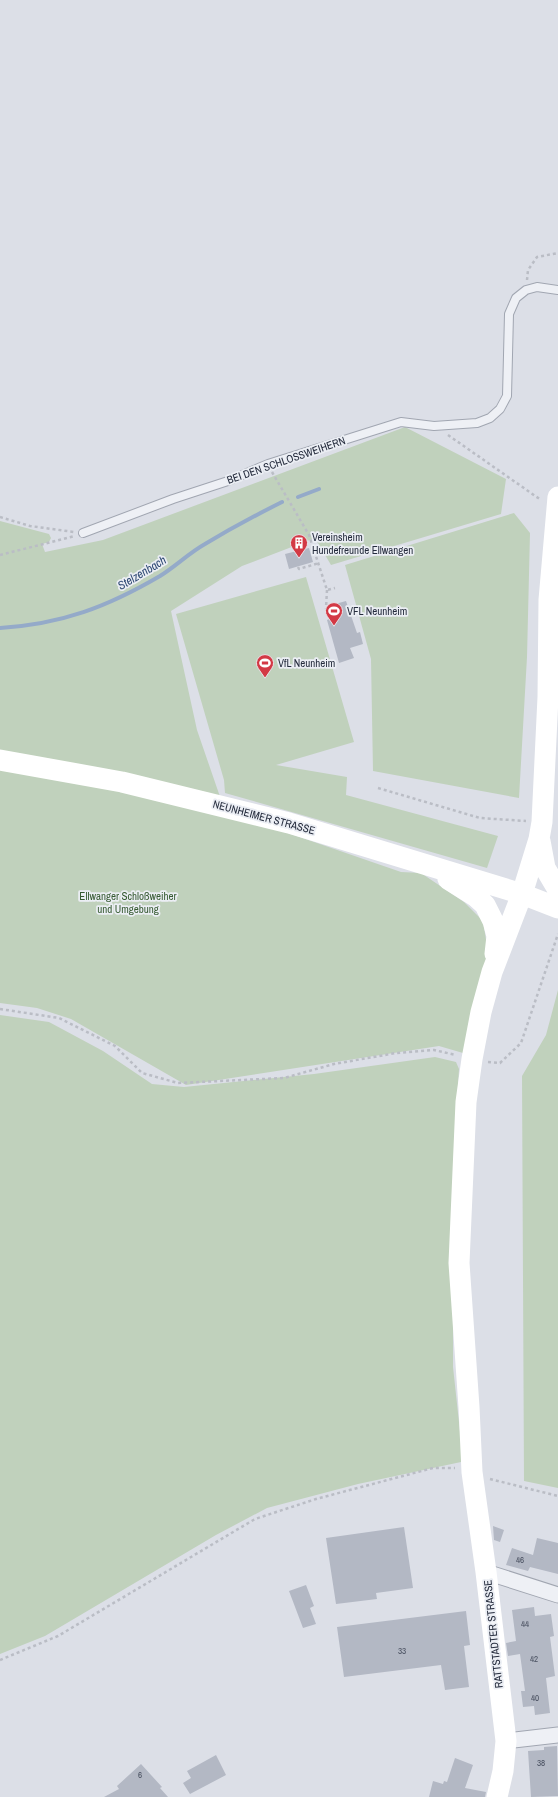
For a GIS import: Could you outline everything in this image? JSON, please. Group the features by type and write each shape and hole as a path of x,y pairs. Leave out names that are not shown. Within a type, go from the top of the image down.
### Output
{"street":[{"path":"557,501 549,600 548,697 541,830 545,868 558,890"},
{"name":"NEUNHEIMER STRASSE","path":"0,760 122,782 227,807 343,838 522,894 558,908"},
{"path":"492,972 522,894 541,830"},
{"path":"426,864 475,896 484,905 493,921 497,936 492,972"},
{"name":"RATTSTADTER STRASSE","path":"492,972 480,1012 478,1064 466,1102 460,1263 470,1407 480,1475 486,1572 506,1741 503,1771 497,1797"},
{"path":"486,1572 558,1595"},
{"path":"506,1741 558,1735"}],"lane":[{"path":"526,290 537,287 558,290"},
{"name":"BEI DEN SCHLOSSWEIHERN","path":"83,533 173,499 228,481 268,464 401,422 434,426 477,423 490,418 500,409 507,396 509,314 516,298 526,290"}],"path":[{"path":"526,290 528,270 537,257 558,253"},
{"path":"434,426 544,502 557,501"},
{"path":"268,464 309,535 319,563 326,590 326,608 329,619"},
{"path":"0,517 30,526 83,533"},
{"path":"0,555 52,543 83,533"},
{"path":"298,567 298,569 319,563"},
{"path":"326,590 335,588"},
{"path":"378,788 480,818 541,830"},
{"path":"0,1009 59,1018 115,1046 142,1073 178,1083 284,1078 334,1064 396,1053 426,1050 434,1050 478,1064 487,1062 500,1063 521,1043 556,944 558,934"},
{"path":"0,1660 58,1636 255,1519 316,1499 433,1468 455,1468 558,1496"}],"green space":[{"name":"Ellwanger Schloßweiher und Umgebung","path":"405,427 506,479 501,514 331,565 315,538 242,566 171,611 197,730 227,817 288,833 401,872 421,873 464,902 483,921 488,952 463,1053 439,1046 186,1085 71,1019 37,1008 0,1003 0,521 49,534 51,538 49,542 42,544 45,552 103,540"},
{"path":"514,513 530,533 527,657 519,798 373,771 371,659 345,565"},
{"name":"VfL Neunheim","path":"306,577 354,742 276,765 347,777 346,795 498,836 487,868 225,793 224,780 176,614"},
{"path":"558,990 558,1488 524,1481 522,1076 546,1035"},
{"path":"0,1015 49,1022 103,1051 152,1084 184,1087 314,1074 435,1057 456,1062 459,1069 453,1169 453,1367 463,1459 461,1462 358,1484 267,1508 216,1535 45,1636 0,1654"}],"building":[{"name":"Vereinsheim Hundefreunde Ellwangen","path":"309,548 313,562 289,569 285,554"},
{"path":"346,601 357,633 360,632 363,644 350,648 354,658 339,663 327,620 331,618 328,606"},
{"path":"493,1526 504,1530 500,1542 494,1540"},
{"path":"404,1527 413,1588 376,1593 377,1599 336,1604 326,1538"},
{"path":"537,1538 558,1543 558,1574 530,1567 528,1571 506,1565 512,1548 533,1555"},
{"path":"306,1585 314,1606 310,1608 316,1624 303,1628 289,1591"},
{"path":"534,1607 535,1616 551,1614 554,1636 550,1637 555,1676 546,1678 550,1713 535,1715 534,1706 523,1707 521,1691 525,1691 520,1654 508,1656 506,1643 516,1641 512,1610"},
{"path":"466,1611 470,1645 464,1646 469,1687 445,1690 441,1665 344,1677 337,1627"},
{"path":"557,1746 558,1796 531,1797 528,1751 544,1750 544,1747"},
{"path":"216,1755 226,1775 190,1794 183,1783 191,1778 187,1771"},
{"path":"455,1758 473,1765 465,1788 486,1792 485,1797 429,1797 433,1781 443,1784 444,1781 447,1782"},
{"path":"141,1764 162,1787 160,1788 168,1797 104,1797 119,1789 117,1786"}],"waterway":[{"name":"Stelzenbach","path":"298,497 319,489"},
{"name":"Stelzenbach","path":"0,628 44,623 64,618 121,597 160,576 193,551 214,538 282,502"}],"place":[{"name":"Vereinsheim Hundefreunde Ellwangen","path":"299,558"},
{"name":"VFL Neunheim","path":"334,626"},
{"name":"VfL Neunheim","path":"265,678"}]}
